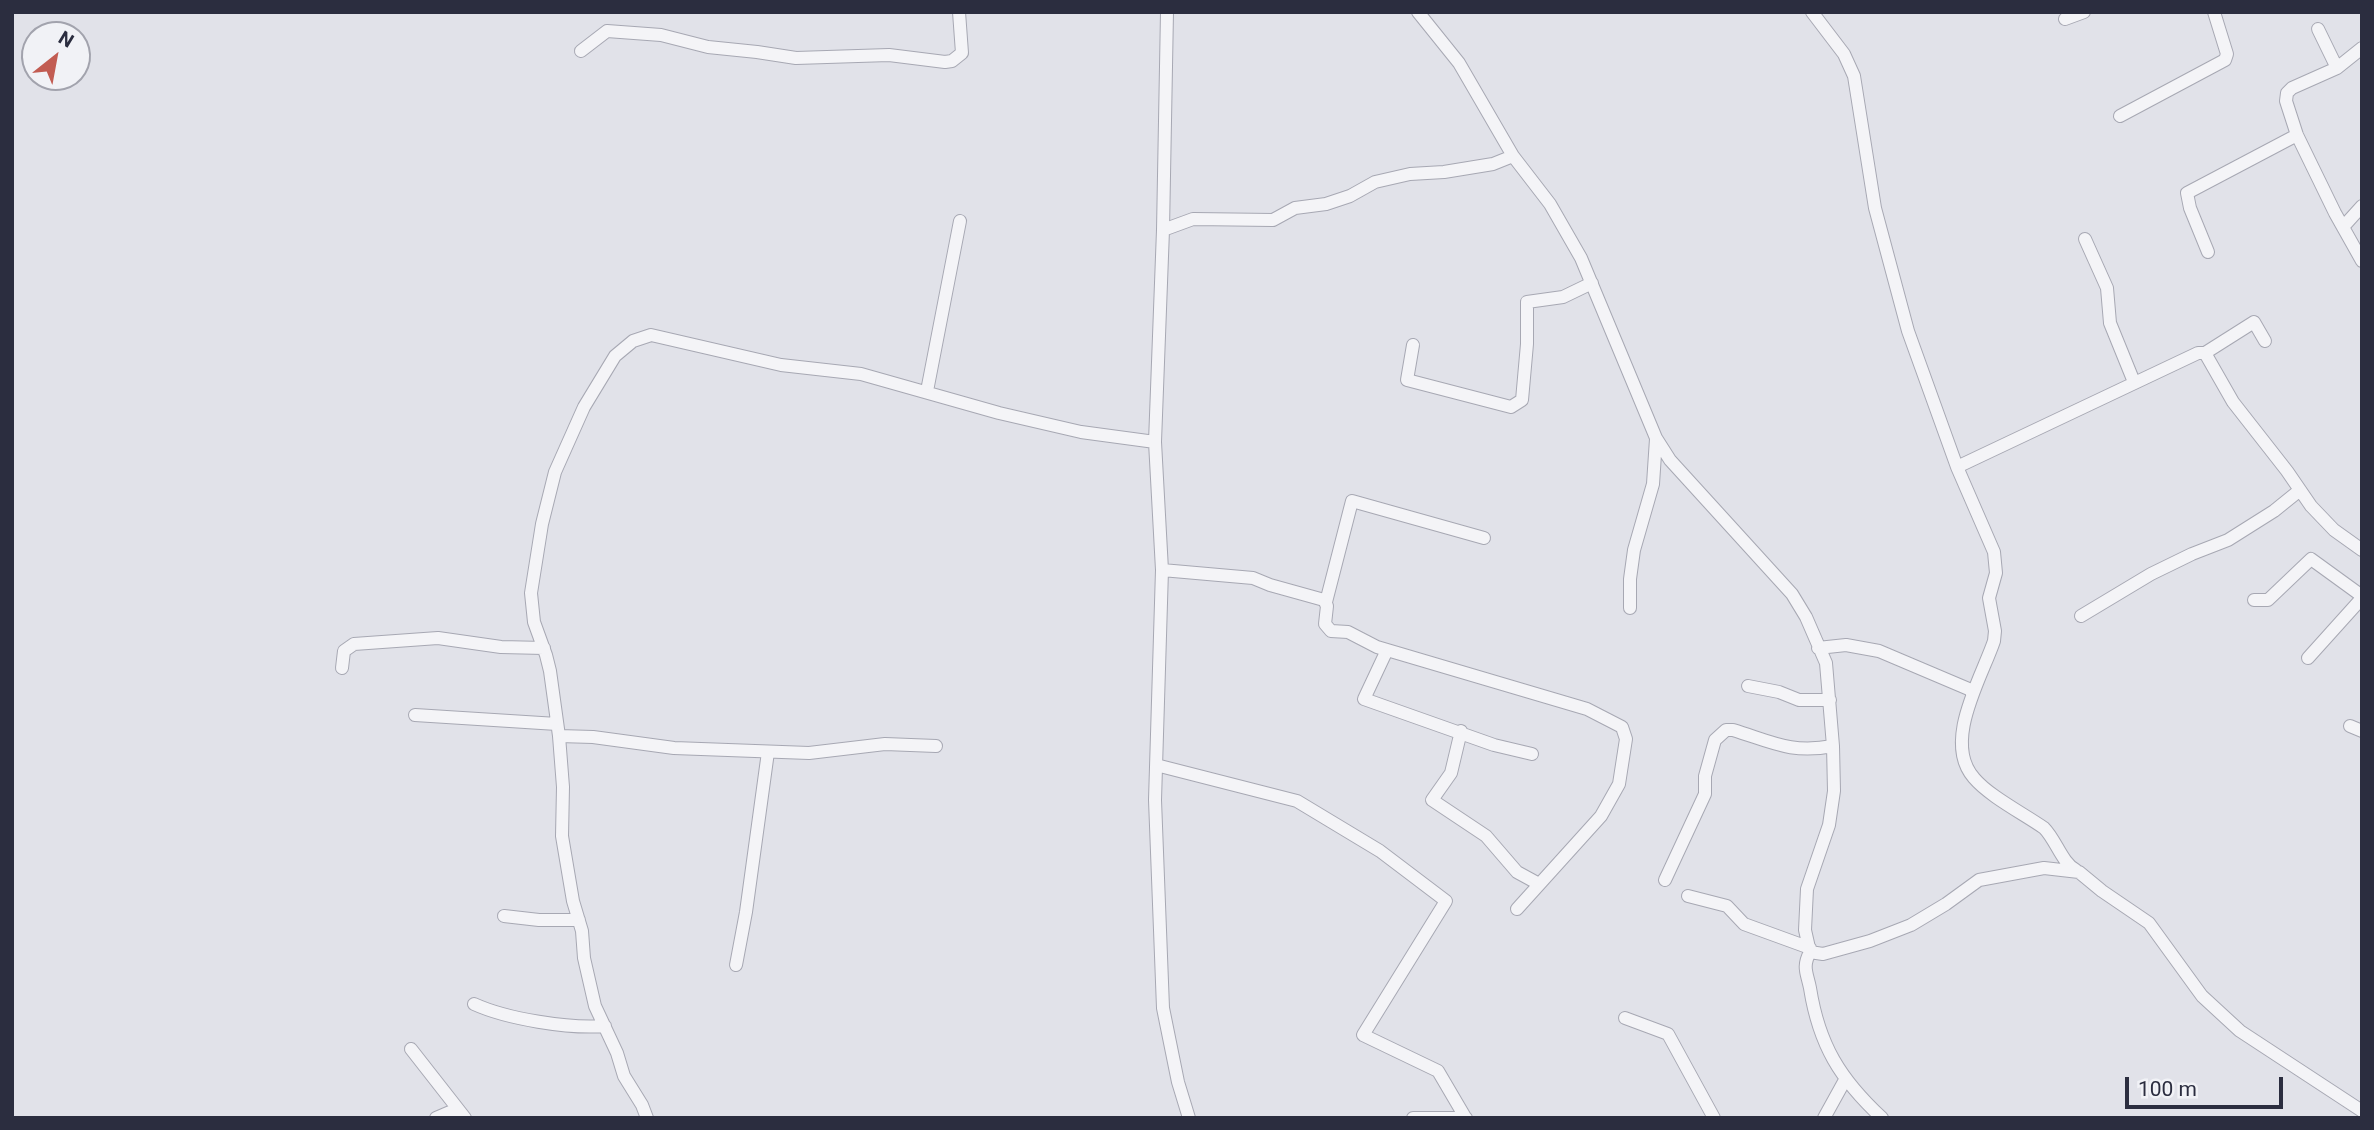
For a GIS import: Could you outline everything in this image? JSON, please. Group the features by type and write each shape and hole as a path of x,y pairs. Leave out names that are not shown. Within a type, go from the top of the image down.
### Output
{"street":[{"path":"581,51 607,31 661,35 708,47 796,58 889,55 944,62 952,61 962,53 959,12"},
{"path":"1167,12 1155,442 1162,569 1155,800 1163,1008 1181,1094 1189,1118"},
{"path":"1418,12 1459,63 1513,156 1550,204 1581,258 1656,438 1670,460 1792,594 1806,617 1826,663 1834,791 1829,825 1807,889 1805,930 1810,950 1805,967 1818,1025 1829,1054 1845,1080 1882,1118"},
{"path":"1812,12 1844,54 1854,76 1875,208 1908,331 1957,467 1997,564 1989,598 1995,631 1994,641 1972,694 1963,734 1964,755 1969,770 1985,787 2044,828 2054,838 2070,867 2148,923 2202,996 2240,1031 2362,1111"},
{"path":"2065,19 2084,12"},
{"path":"2120,117 2225,60 2227,54 2214,12"},
{"path":"2318,29 2337,68"},
{"path":"2362,48 2337,68 2289,90 2286,101 2297,135 2362,261"},
{"path":"2208,252 2190,208 2187,192 2297,135"},
{"path":"1163,230 1193,219 1273,220 1295,208 1326,204 1350,197 1375,182 1410,174 1470,169 1513,156"},
{"path":"2343,227 2362,206"},
{"path":"927,391 960,220"},
{"path":"2085,239 2107,288 2109,323 2134,383"},
{"path":"1413,345 1407,380 1511,407 1522,400 1527,344 1527,303 1563,297 1592,283"},
{"path":"1957,467 2198,353 2205,353 2254,322 2265,341"},
{"path":"648,1118 624,1076 595,1006 562,836 563,787 558,730 544,648 534,622 531,593 542,524 555,472 584,407 615,356 633,341 651,335 769,362 861,374 1081,432 1155,442"},
{"path":"2205,353 2233,402 2311,506 2334,530 2362,550"},
{"path":"1630,608 1634,550 1653,484 1656,438"},
{"path":"2081,616 2151,574 2228,540 2274,511 2300,489"},
{"path":"1484,537 1352,501 1326,602 1325,624 1329,630 1348,632 1387,650 1587,709 1618,723 1624,729 1626,746 1619,784 1601,816 1517,909"},
{"path":"2255,600 2269,600 2311,559 2362,597 2308,658"},
{"path":"1162,569 1253,578 1326,602"},
{"path":"342,668 344,651 354,644 438,638 501,647 544,648"},
{"path":"1818,648 1846,645 1879,651 1971,690 1972,694"},
{"path":"1387,650 1364,699 1494,744 1532,754"},
{"path":"1748,686 1779,692 1799,700 1830,700"},
{"path":"415,715 558,730 674,748 810,753 886,744 936,746"},
{"path":"1665,880 1705,794 1705,776 1712,749 1721,733 1733,730 1783,747 1811,750 1833,746"},
{"path":"1461,732 1451,774 1432,800 1486,836 1517,872 1539,884"},
{"path":"736,965 747,912 768,752"},
{"path":"1156,765 1297,801 1380,851 1446,901 1363,1035 1438,1071 1465,1117 1413,1118"},
{"path":"1688,896 1727,906 1744,923 1824,954 1870,941 1911,925 1979,880 2027,870 2057,869 2079,872"},
{"path":"504,916 539,920 579,920"},
{"path":"474,1004 491,1012 533,1020 591,1027 605,1026"},
{"path":"1625,1017 1668,1034 1714,1118"},
{"path":"411,1049 461,1113 436,1118"},
{"path":"1824,1118 1845,1080"}]}
